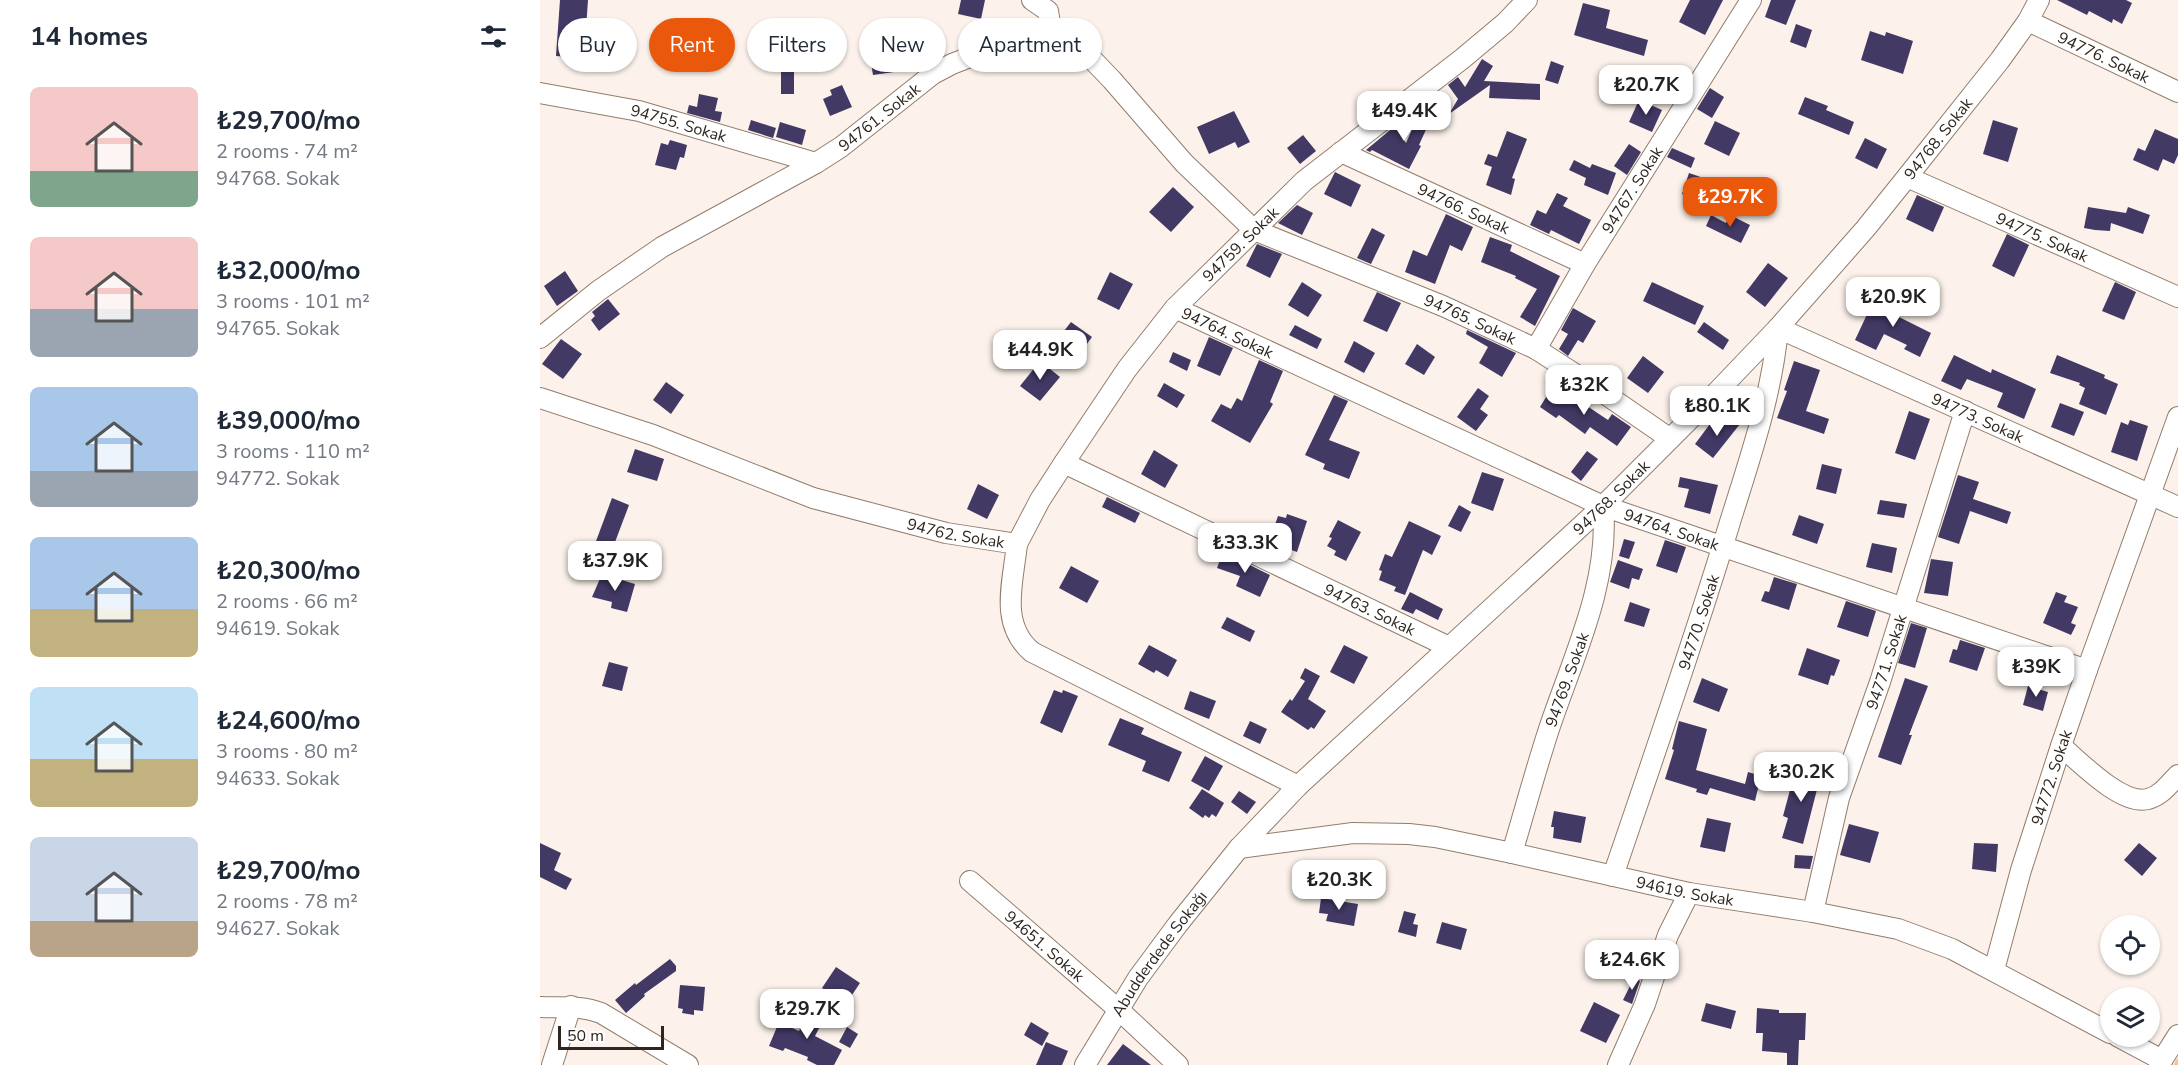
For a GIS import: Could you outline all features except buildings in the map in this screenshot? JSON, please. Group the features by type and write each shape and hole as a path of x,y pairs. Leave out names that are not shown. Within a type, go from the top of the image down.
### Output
{"street":[{"path":"1032,0 1048,11 1049,18"},
{"name":"94759. Sokak","path":"1017,544 1040,500 1064,463 1127,369 1175,308 1304,181 1471,52 1505,23 1527,0"},
{"name":"94767. Sokak","path":"1536,350 1585,264 1751,0"},
{"name":"94768. Sokak","path":"1239,848 1298,786 1603,506 1778,328 1866,228 2028,21 2039,0"},
{"name":"94776. Sokak","path":"2028,21 2178,92"},
{"name":"94761. Sokak","path":"540,338 598,291 662,247 816,163 841,147 916,86 958,62"},
{"path":"1102,70 1184,163 1254,230"},
{"name":"94755. Sokak","path":"540,93 639,111 816,163"},
{"name":"94766. Sokak","path":"1341,152 1585,264"},
{"name":"94775. Sokak","path":"1906,177 2178,297"},
{"name":"94765. Sokak","path":"1254,230 1443,306 1536,350 1670,438"},
{"name":"94764. Sokak","path":"1175,308 1603,506 2087,670"},
{"name":"94773. Sokak","path":"1778,328 2178,507"},
{"name":"94770. Sokak","path":"1613,876 1723,547 1766,403 1773,375 1778,328"},
{"name":"94762. Sokak","path":"540,398 653,435 813,498 946,533 1017,544 1012,592 1012,624 1017,636 1032,652 1298,786"},
{"name":"94771. Sokak","path":"1813,912 1839,798 1880,682 1965,411"},
{"name":"94772. Sokak","path":"1994,970 2021,870 2061,746 2178,417"},
{"name":"94763. Sokak","path":"1064,463 1449,647"},
{"name":"94769. Sokak","path":"1512,853 1600,571 1605,528 1603,506"},
{"path":"2061,746 2128,798 2148,799 2160,794 2178,776"},
{"path":"2049,785 2069,774 2091,771"},
{"name":"94619. Sokak","path":"1239,848 1331,835 1380,832 1435,837 1689,893 1813,912 1917,935 1952,949 2100,1028"},
{"name":"Abudderdede Sokağı","path":"1085,1065 1157,951 1239,848"},
{"name":"94651. Sokak","path":"970,881 1119,1010 1178,1065"},
{"path":"1618,1065 1645,1004 1668,935 1689,893"},
{"path":"540,1007 571,1006 601,1013 688,1065"},
{"path":"552,1065 571,1006"},
{"path":"2136,1047 2161,1062 2178,1035"}],"waterway":[{"path":"2176,1065 2178,1061"}]}
